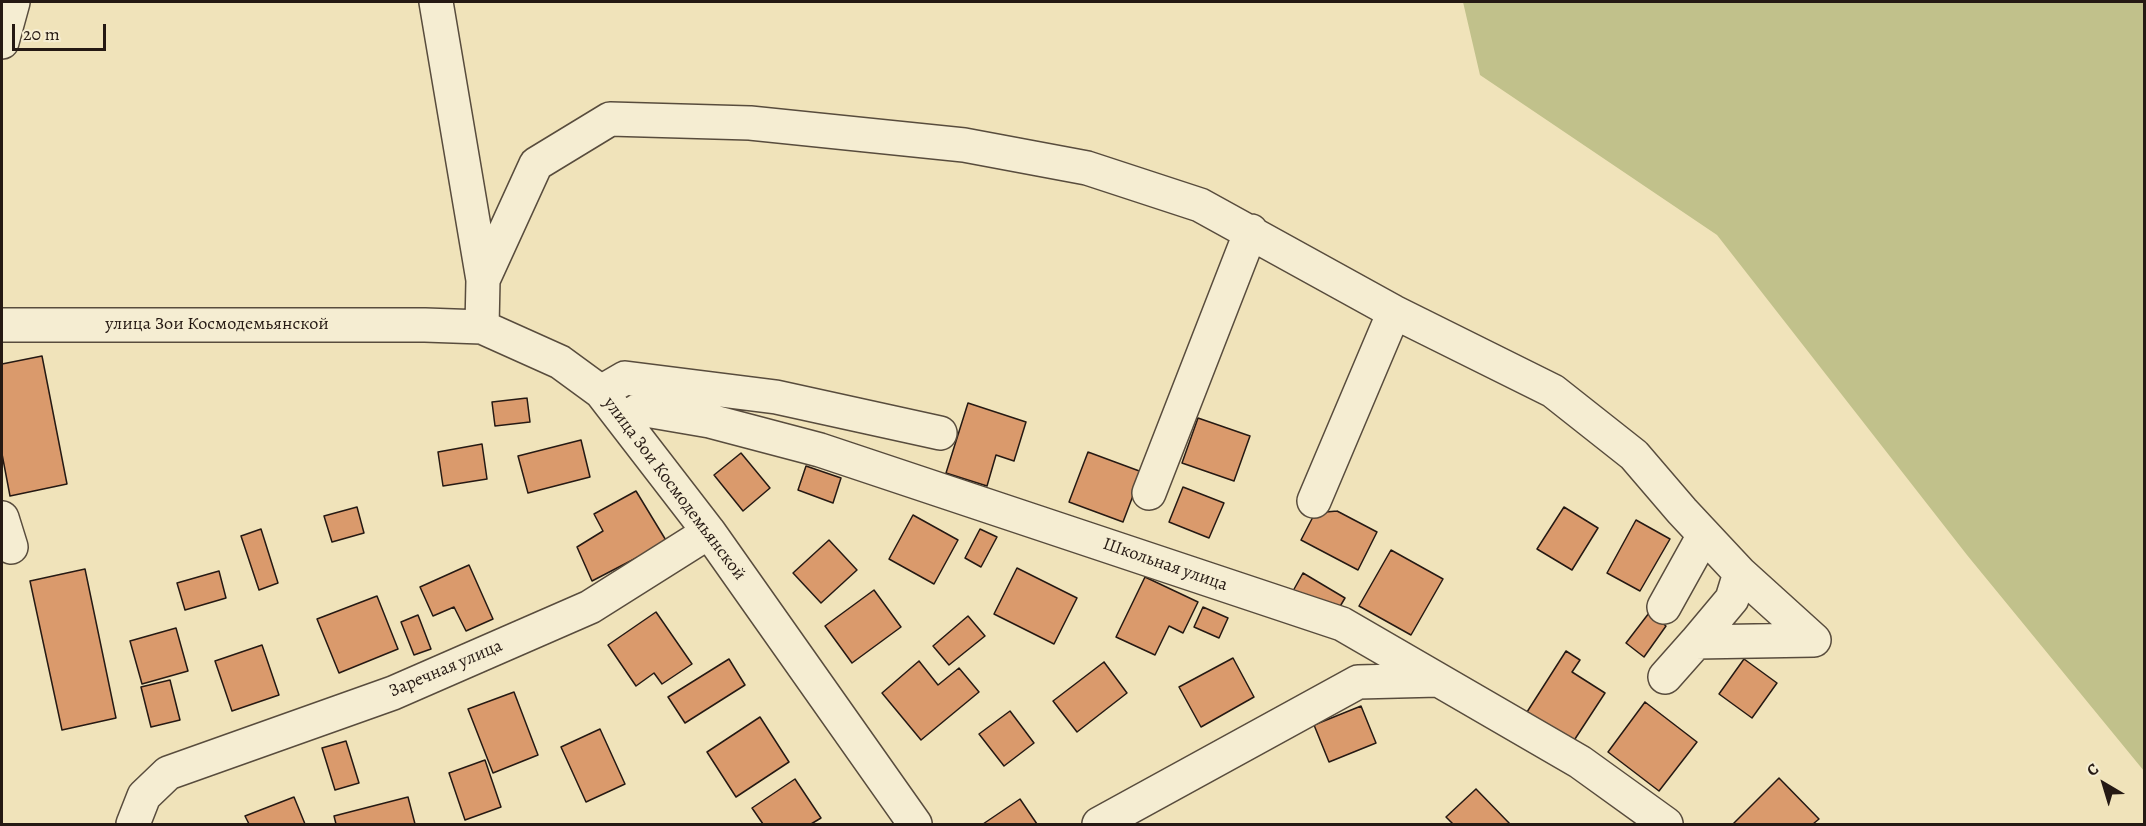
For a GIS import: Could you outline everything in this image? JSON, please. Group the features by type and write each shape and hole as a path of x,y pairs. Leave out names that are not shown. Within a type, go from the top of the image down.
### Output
{"street":[{"path":"2,42 13,2"},
{"path":"436,2 483,280 482,327"},
{"path":"483,280 536,164 610,118 750,123 964,145 1087,168 1200,205 1251,231 1394,312 1553,391 1634,455 1740,573 1814,640 1696,642"},
{"path":"1149,493 1251,231"},
{"path":"1314,501 1394,312"},
{"name":"улица Зои Космодемьянской","path":"2,325 482,327 560,362 601,392 709,532 915,825"},
{"path":"601,392 625,378 636,379 776,397 940,433"},
{"name":"Школьная улица","path":"623,420 640,409 710,421 820,450 1342,624 1580,762 1666,825"},
{"name":"Заречная улица","path":"133,825 144,796 168,773 393,693 590,607 709,532"},
{"path":"1664,607 1704,535"},
{"path":"1665,677 1732,599 1740,573"},
{"path":"1099,825 1358,682 1438,680"}],"green space":[{"path":"1463,2 2144,2 2144,771 1967,555 1717,235 1480,75"}],"building":[{"path":"42,356 67,484 10,496 2,454 2,364"},
{"path":"527,398 530,422 495,426 492,402"},
{"path":"968,403 1026,422 1014,461 996,455 987,486 946,473"},
{"path":"1198,418 1250,436 1234,481 1182,463"},
{"path":"581,440 590,477 528,493 518,456"},
{"path":"482,444 487,479 443,486 438,452"},
{"path":"1088,452 1142,472 1123,522 1069,502"},
{"path":"741,453 770,488 743,511 714,475"},
{"path":"806,466 841,478 833,503 798,490"},
{"path":"1183,487 1224,503 1209,538 1169,522"},
{"path":"636,491 667,542 592,581 577,547 603,531 594,514"},
{"path":"357,507 364,533 332,542 324,516"},
{"path":"1564,507 1598,528 1572,570 1537,549"},
{"path":"1337,511 1377,532 1358,570 1301,540 1315,513"},
{"path":"913,515 958,540 934,584 889,559"},
{"path":"1636,520 1670,539 1640,591 1607,573"},
{"path":"261,529 278,583 259,590 241,536"},
{"path":"980,529 997,537 981,567 965,558"},
{"path":"829,540 857,570 821,603 793,573"},
{"path":"1391,550 1443,579 1411,635 1359,606"},
{"path":"469,565 493,619 466,631 454,607 433,616 420,587"},
{"path":"1017,568 1077,598 1054,644 994,614"},
{"path":"85,569 116,718 62,730 30,581"},
{"path":"219,571 226,598 185,610 177,583"},
{"path":"1303,573 1345,598 1335,615 1293,591"},
{"path":"1145,577 1198,602 1183,633 1169,626 1155,655 1116,637"},
{"path":"874,590 901,627 852,663 825,626"},
{"path":"377,596 398,649 339,673 317,619"},
{"path":"1203,607 1228,618 1219,638 1194,627"},
{"path":"656,612 692,664 662,684 654,673 636,686 608,645"},
{"path":"1649,613 1666,626 1644,657 1626,643"},
{"path":"418,615 431,649 414,655 401,622"},
{"path":"968,616 985,636 949,665 933,646"},
{"path":"176,628 188,671 142,684 130,641"},
{"path":"262,645 279,695 232,711 215,661"},
{"path":"1566,651 1580,660 1572,672 1605,693 1573,742 1527,712"},
{"path":"1233,658 1254,697 1201,727 1179,687"},
{"path":"729,659 745,685 685,723 668,697"},
{"path":"1744,659 1777,683 1752,718 1719,694"},
{"path":"919,661 938,685 959,668 979,692 921,740 882,693"},
{"path":"1104,662 1127,693 1077,732 1053,701"},
{"path":"170,680 180,720 151,727 141,687"},
{"path":"514,692 538,755 493,773 468,709"},
{"path":"1645,702 1697,742 1659,791 1608,752"},
{"path":"1361,706 1376,743 1329,762 1314,725"},
{"path":"1010,711 1034,743 1004,766 979,734"},
{"path":"760,717 789,762 736,797 707,752"},
{"path":"600,729 625,784 586,802 561,747"},
{"path":"346,741 359,783 335,790 322,748"},
{"path":"485,760 501,807 465,820 449,773"},
{"path":"1779,778 1819,819 1813,824 1733,824"},
{"path":"795,779 821,818 811,824 763,824 752,808"},
{"path":"1476,789 1510,824 1453,824 1446,817"},
{"path":"294,797 305,824 249,824 245,816"},
{"path":"408,797 415,824 336,824 334,816"},
{"path":"1020,799 1037,824 983,824"}]}
